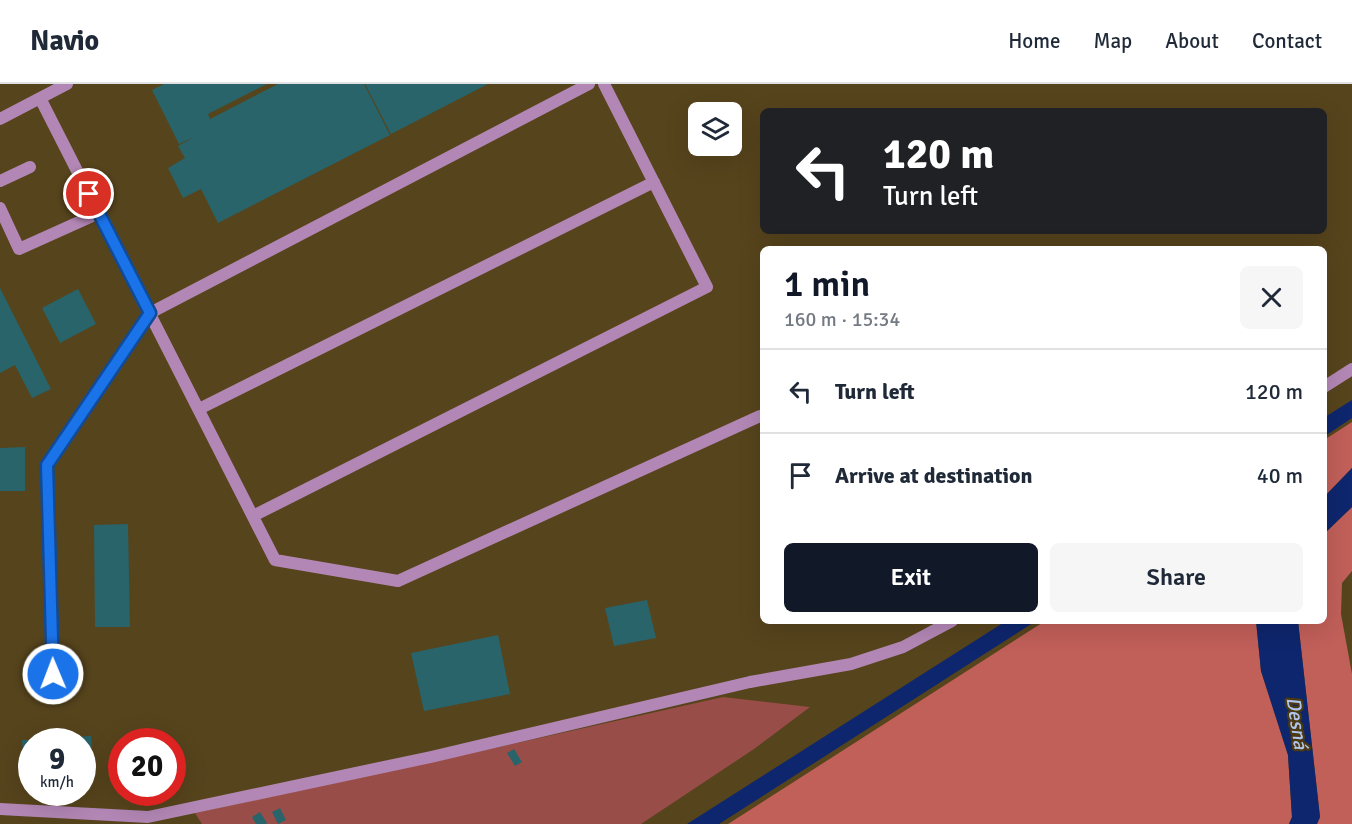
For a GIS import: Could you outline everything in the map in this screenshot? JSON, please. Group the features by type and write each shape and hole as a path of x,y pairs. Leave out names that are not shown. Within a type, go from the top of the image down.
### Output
{"lane":[{"path":"0,119 67,84"},
{"path":"53,698 47,465 150,313 589,84"},
{"path":"253,516 707,286 604,84"},
{"path":"40,98 275,560 398,581 760,416"},
{"path":"0,181 30,167"},
{"path":"199,409 654,182"},
{"path":"0,208 19,249 99,213"},
{"path":"1327,385 1352,369"},
{"path":"0,809 148,817 431,757 750,682 851,664 903,647 946,624"}],"shaded area":[{"path":"1352,422 1352,468 1327,494 1327,438"},
{"path":"1352,507 1352,571 1342,583 1341,614 1352,674 1352,824 1317,824 1320,817 1298,624 1327,624 1327,531"},
{"path":"1040,624 1256,624 1261,671 1288,755 1292,817 1289,824 728,824"},
{"path":"723,697 810,707 754,749 641,824 202,824 195,813 432,762"}],"water":[{"path":"1352,400 1352,418 1327,435 1327,416"},
{"path":"1352,468 1352,507 1327,531 1327,494"},
{"path":"1001,624 1031,624 719,824 687,824"},
{"name":"Desná","path":"1256,624 1298,624 1320,817 1317,824 1289,824 1292,817 1288,755 1261,671"}],"building":[{"path":"164,84 267,84 208,114 210,119 278,84 364,84 390,135 218,223 201,189 183,198 168,168 185,158 178,146 194,137 179,144 152,90"},
{"path":"365,84 488,84 391,134"},
{"path":"0,288 51,389 32,398 15,365 0,373"},
{"path":"78,289 96,324 60,343 42,308"},
{"path":"25,447 25,491 0,491 0,448"},
{"path":"128,524 130,627 95,627 94,525"},
{"path":"647,600 656,638 614,646 605,608"},
{"path":"498,635 510,694 424,711 411,653"},
{"path":"514,749 522,762 515,766 507,753"},
{"path":"280,808 286,820 278,824 272,812"},
{"path":"260,812 266,824 256,824 252,817"}],"route":[{"path":"53,674 47,465 150,313 89,194"}]}
